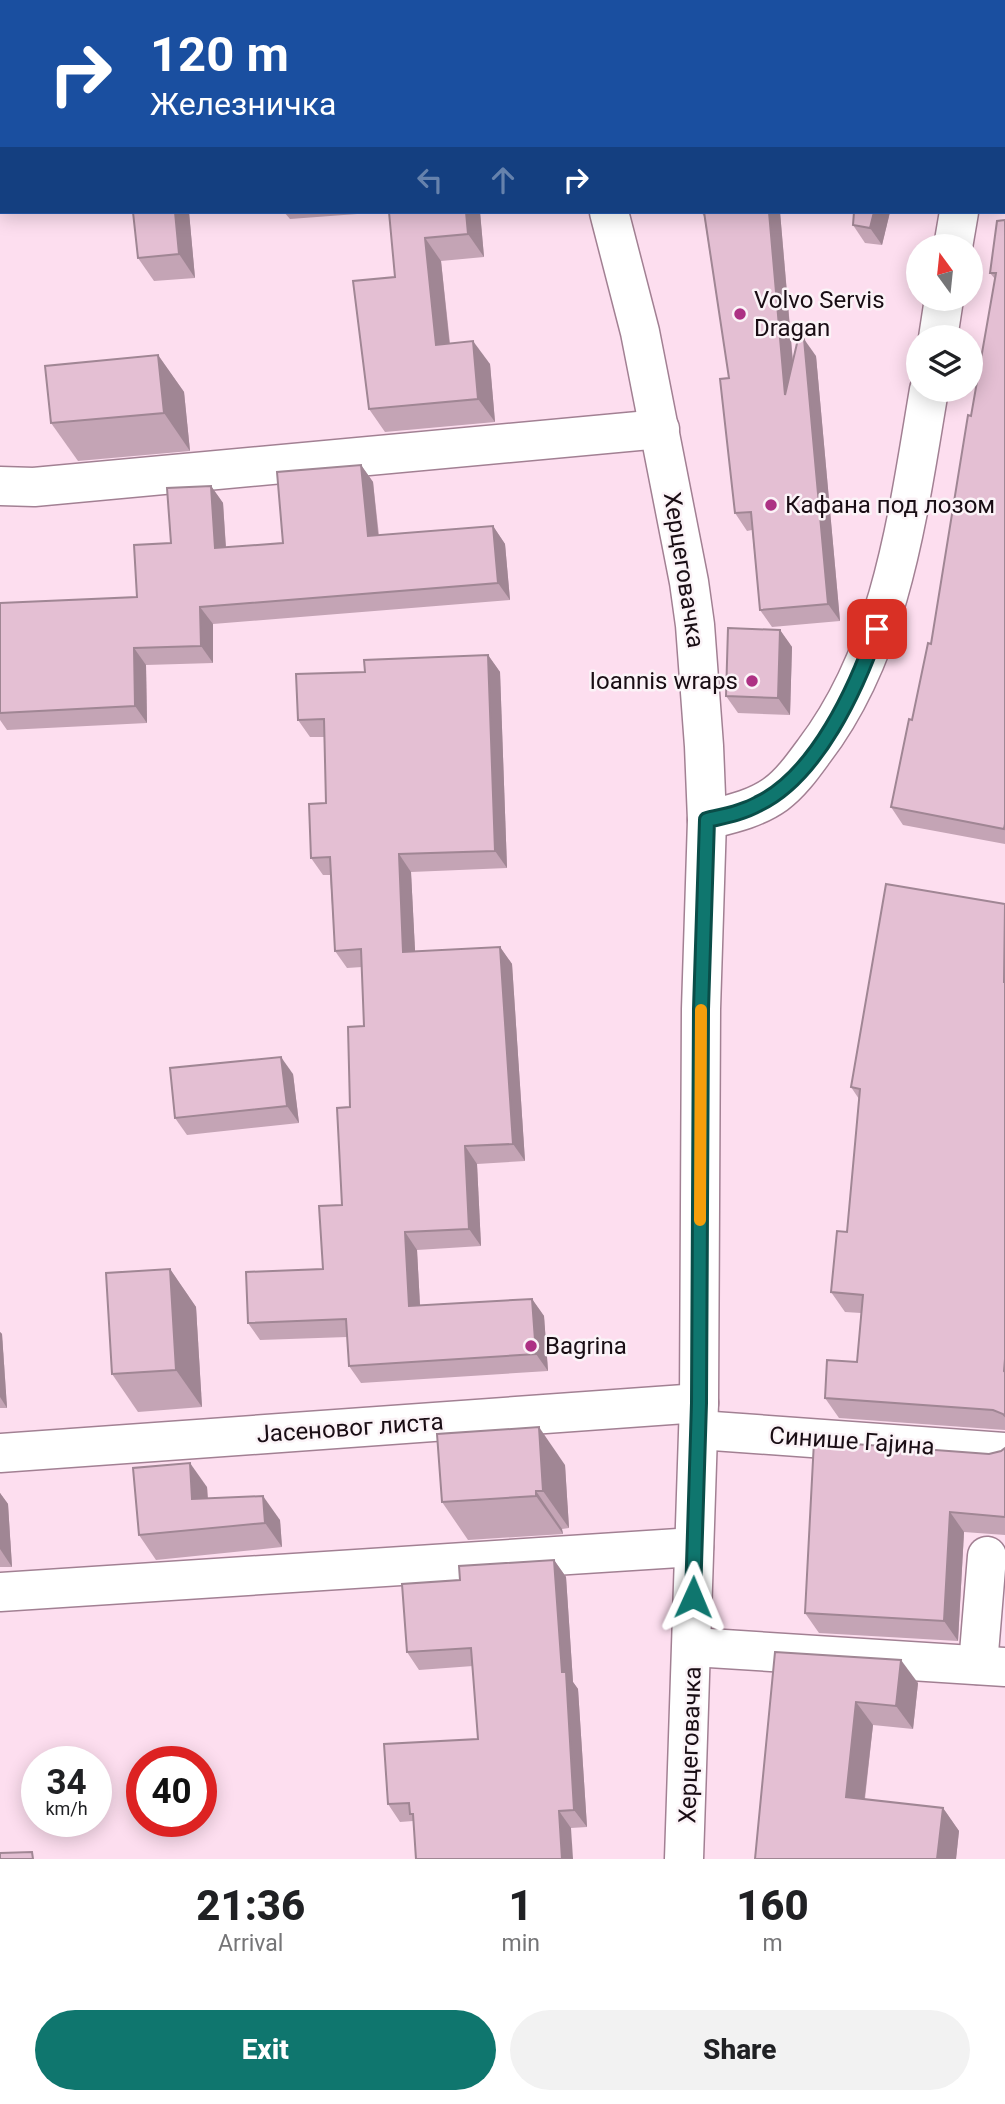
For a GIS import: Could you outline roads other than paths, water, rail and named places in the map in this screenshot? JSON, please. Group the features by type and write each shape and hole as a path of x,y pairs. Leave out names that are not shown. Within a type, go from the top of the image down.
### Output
{"street":[{"name":"Херцеговачка","path":"610,214 640,332 695,625 707,820 701,1009 699,1417 684,1859"},
{"path":"955,234 959,214"},
{"path":"707,820 740,812 776,794 813,753 847,704 862,675 877,629 909,507 927,402"},
{"path":"0,486 34,487 660,429"},
{"name":"Синише Гајина","path":"699,1417 1005,1452"},
{"name":"Јасеновог листа","path":"0,1453 699,1417"},
{"path":"0,1592 694,1547"},
{"path":"692,1647 991,1666 987,1556"}],"place":[{"name":"Volvo Servis Dragan","path":"740,314"},
{"name":"Кафана под лозом","path":"771,505"},
{"name":"Ioannis wraps","path":"752,681"},
{"name":"Bagrina","path":"531,1346"}]}
